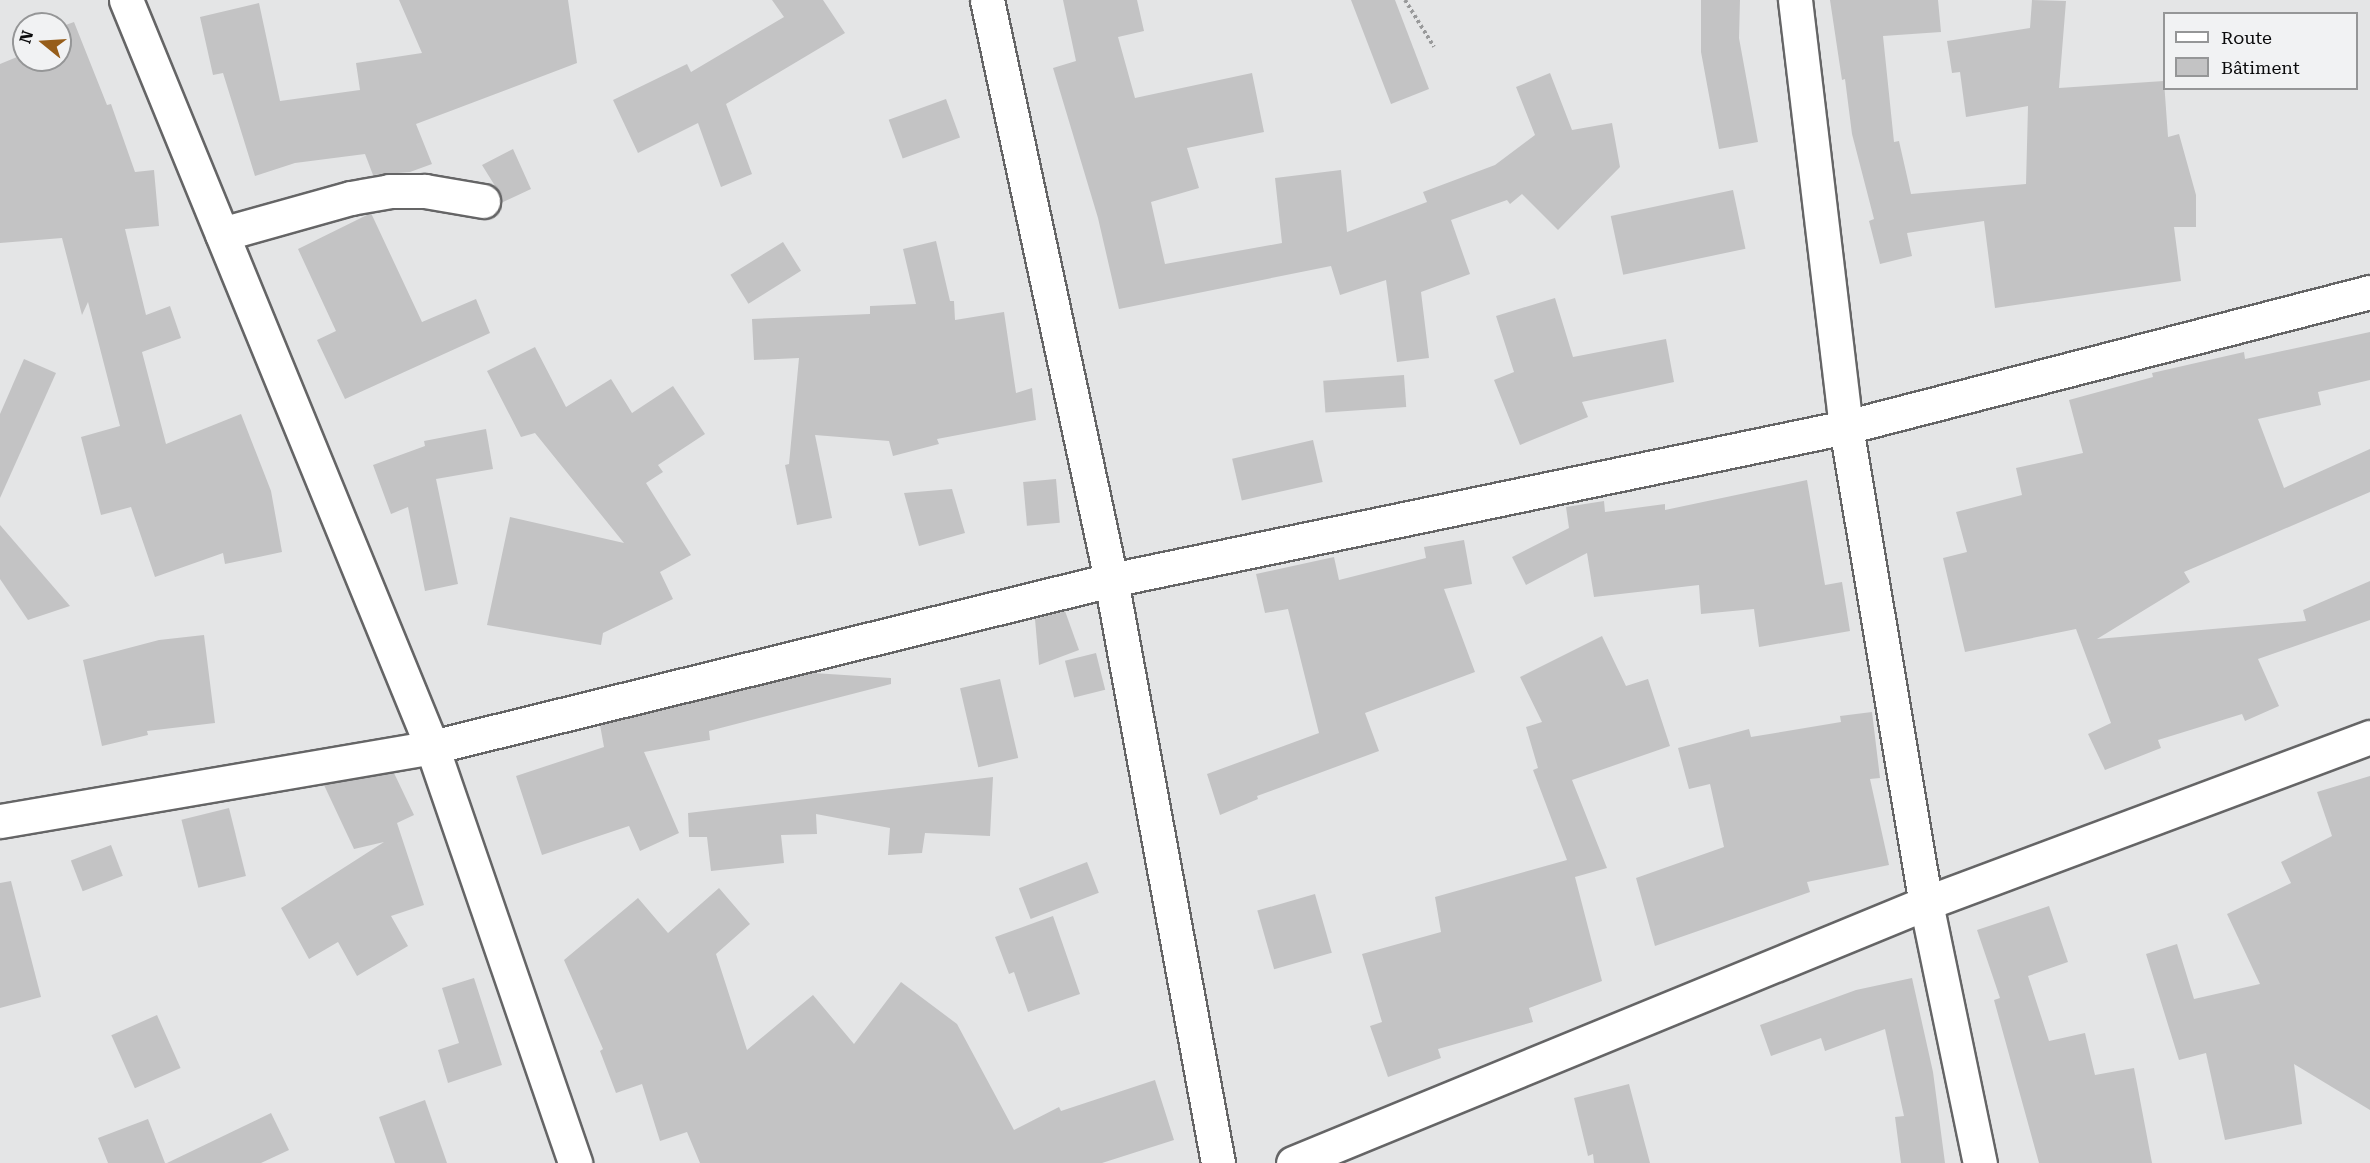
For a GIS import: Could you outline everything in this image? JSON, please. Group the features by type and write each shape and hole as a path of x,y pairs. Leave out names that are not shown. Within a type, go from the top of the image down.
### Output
{"street":[{"path":"126,0 432,747 575,1163"},
{"path":"987,0 1111,580 1218,1163"},
{"path":"1795,0 1846,427 1926,903 1980,1163"},
{"path":"222,234 351,198 390,191 425,191 483,201"},
{"path":"0,821 432,747 1111,580 1846,427 2370,292"},
{"path":"1293,1163 1926,903 2370,738"}],"path":[{"path":"1405,0 1434,47"}],"building":[{"path":"399,0 568,0 577,63 416,124 432,164 410,172 373,175 365,154 295,163 255,176 223,73 213,75 200,17 259,3 280,101 360,90 356,63 422,53"},
{"path":"772,0 823,0 845,33 726,104 752,174 721,187 698,123 638,153 613,100 687,64 691,72 784,17"},
{"path":"1063,0 1137,0 1144,31 1118,37 1135,98 1252,73 1264,132 1187,148 1199,188 1151,202 1165,264 1282,243 1275,178 1341,170 1347,232 1427,202 1423,192 1495,165 1535,135 1516,87 1550,73 1572,130 1612,123 1620,167 1558,230 1522,194 1510,204 1507,200 1451,220 1470,274 1421,292 1429,358 1397,362 1386,280 1340,295 1331,266 1119,309 1098,218 1053,68 1076,61"},
{"path":"1351,0 1395,0 1429,89 1391,104"},
{"path":"1701,0 1740,0 1739,38 1758,142 1719,149 1701,52"},
{"path":"1830,0 1938,0 1941,32 1883,36 1894,142 1899,141 1911,194 2026,184 2028,106 1966,117 1960,72 1952,73 1947,41 2030,28 2032,0 2066,1 2059,88 2163,81 2168,137 2179,134 2196,195 2196,227 2174,227 2181,281 1995,308 1984,221 1907,233 1912,256 1880,264 1869,221 1874,219 1852,134 1845,79 1842,80"},
{"path":"74,22 107,105 111,104 135,172 154,170 159,226 125,229 146,315 170,306 181,338 142,352 166,444 241,414 271,491 282,552 225,564 223,553 155,577 131,507 101,515 81,437 120,426 88,302 82,315 62,238 0,243 0,64 12,59 12,72 72,72 72,23"},
{"path":"946,99 960,138 903,158 889,120"},
{"path":"513,149 531,189 501,203 500,194 482,165"},
{"path":"1733,190 1745,249 1623,275 1611,216"},
{"path":"371,213 422,322 476,299 490,333 345,399 317,340 336,331 298,249"},
{"path":"936,241 950,301 954,301 955,320 1004,312 1016,393 1032,388 1036,420 937,439 939,444 893,456 889,441 815,435 832,518 797,525 785,465 789,464 799,358 754,360 752,319 870,314 870,306 916,304 903,249"},
{"path":"783,242 801,271 748,304 730,275"},
{"path":"1555,298 1573,357 1666,339 1674,382 1582,402 1588,417 1520,445 1494,380 1514,372 1496,316"},
{"path":"2370,332 2370,380 2318,392 2321,405 2258,419 2284,488 2370,449 2370,492 2184,572 2190,582 2097,639 2306,621 2303,610 2370,581 2370,620 2258,659 2279,706 2245,721 2242,714 2158,740 2161,748 2105,770 2088,734 2111,723 2076,629 1965,652 1943,558 1967,552 1956,512 2022,495 2016,468 2083,453 2069,400 2153,377 2152,373 2244,352 2245,359"},
{"path":"535,347 566,407 611,379 632,413 673,386 705,434 658,465 663,472 646,483 691,555 660,572 673,599 603,633 601,645 487,625 510,517 624,543 535,433 521,437 487,371"},
{"path":"24,359 56,373 0,498 0,414"},
{"path":"1404,375 1406,407 1325,413 1323,381"},
{"path":"486,429 493,469 436,479 458,584 425,591 408,507 391,514 373,465 425,446 424,441"},
{"path":"1313,440 1323,482 1242,501 1232,459"},
{"path":"1056,479 1060,523 1027,526 1023,482"},
{"path":"1807,480 1825,585 1842,582 1850,631 1759,647 1754,609 1701,614 1699,585 1594,597 1587,553 1526,585 1512,557 1569,528 1566,507 1604,501 1605,512 1665,504 1665,510"},
{"path":"952,489 965,533 919,546 904,493"},
{"path":"0,525 70,606 28,620 0,579"},
{"path":"1464,540 1472,584 1444,589 1475,672 1365,713 1379,751 1257,796 1258,799 1220,815 1207,774 1319,733 1288,609 1265,613 1256,574 1334,557 1339,580 1426,558 1424,547"},
{"path":"1065,611 1079,650 1039,665 1035,619"},
{"path":"204,635 215,723 147,731 148,735 102,746 83,660 159,640"},
{"path":"1602,636 1626,686 1648,679 1670,746 1572,780 1607,868 1575,877 1602,981 1529,1008 1533,1022 1438,1049 1441,1058 1388,1077 1370,1026 1382,1022 1362,954 1441,932 1435,897 1567,860 1533,770 1538,768 1526,727 1542,722 1520,677"},
{"path":"1096,653 1105,690 1074,698 1065,661"},
{"path":"813,673 891,678 891,684 709,731 710,740 644,752 679,833 640,851 629,826 542,855 516,776 604,747 600,725"},
{"path":"1000,679 1018,758 978,767 960,688"},
{"path":"1872,712 1880,778 1870,779 1889,865 1807,882 1810,892 1655,946 1636,878 1724,847 1710,784 1689,789 1678,748 1749,729 1751,737 1841,722 1840,716"},
{"path":"394,773 414,815 397,823 424,905 391,916 408,946 357,976 338,942 309,959 281,908 384,842 354,849 324,785"},
{"path":"2370,776 2370,1110 2294,1064 2302,1124 2225,1140 2206,1053 2179,1060 2146,954 2177,944 2194,999 2260,984 2227,914 2291,883 2281,862 2332,836 2317,792"},
{"path":"993,777 990,836 925,833 922,853 888,855 890,828 816,814 817,834 781,835 784,863 711,871 707,837 689,837 688,813"},
{"path":"229,808 246,876 198,888 181,820"},
{"path":"111,845 123,876 83,891 71,860"},
{"path":"1087,862 1099,893 1031,919 1019,888"},
{"path":"11,881 41,997 0,1008 0,883"},
{"path":"719,888 750,924 716,954 747,1050 813,995 854,1044 901,982 957,1024 1014,1130 1059,1107 1061,1111 1155,1080 1174,1140 1102,1163 700,1163 687,1132 660,1141 642,1084 616,1093 600,1051 603,1049 564,960 638,898 668,933"},
{"path":"1315,894 1332,953 1274,969 1257,911"},
{"path":"2049,906 2068,962 2028,976 2049,1041 2085,1033 2095,1075 2134,1068 2152,1163 2039,1163 1994,1000 2000,998 1977,930"},
{"path":"1053,916 1080,994 1028,1012 1014,972 1009,974 995,937"},
{"path":"474,978 502,1065 448,1083 438,1050 459,1043 442,988"},
{"path":"1912,978 1933,1072 1945,1163 1901,1163 1895,1117 1904,1116 1885,1029 1825,1051 1821,1038 1771,1056 1760,1025 1856,990"},
{"path":"157,1015 181,1068 135,1088 111,1035"},
{"path":"1629,1084 1650,1163 1594,1163 1593,1154 1588,1156 1574,1098"},
{"path":"425,1100 447,1163 395,1163 379,1117"},
{"path":"271,1113 289,1150 261,1163 167,1163"},
{"path":"148,1119 165,1163 108,1163 98,1138"}]}
